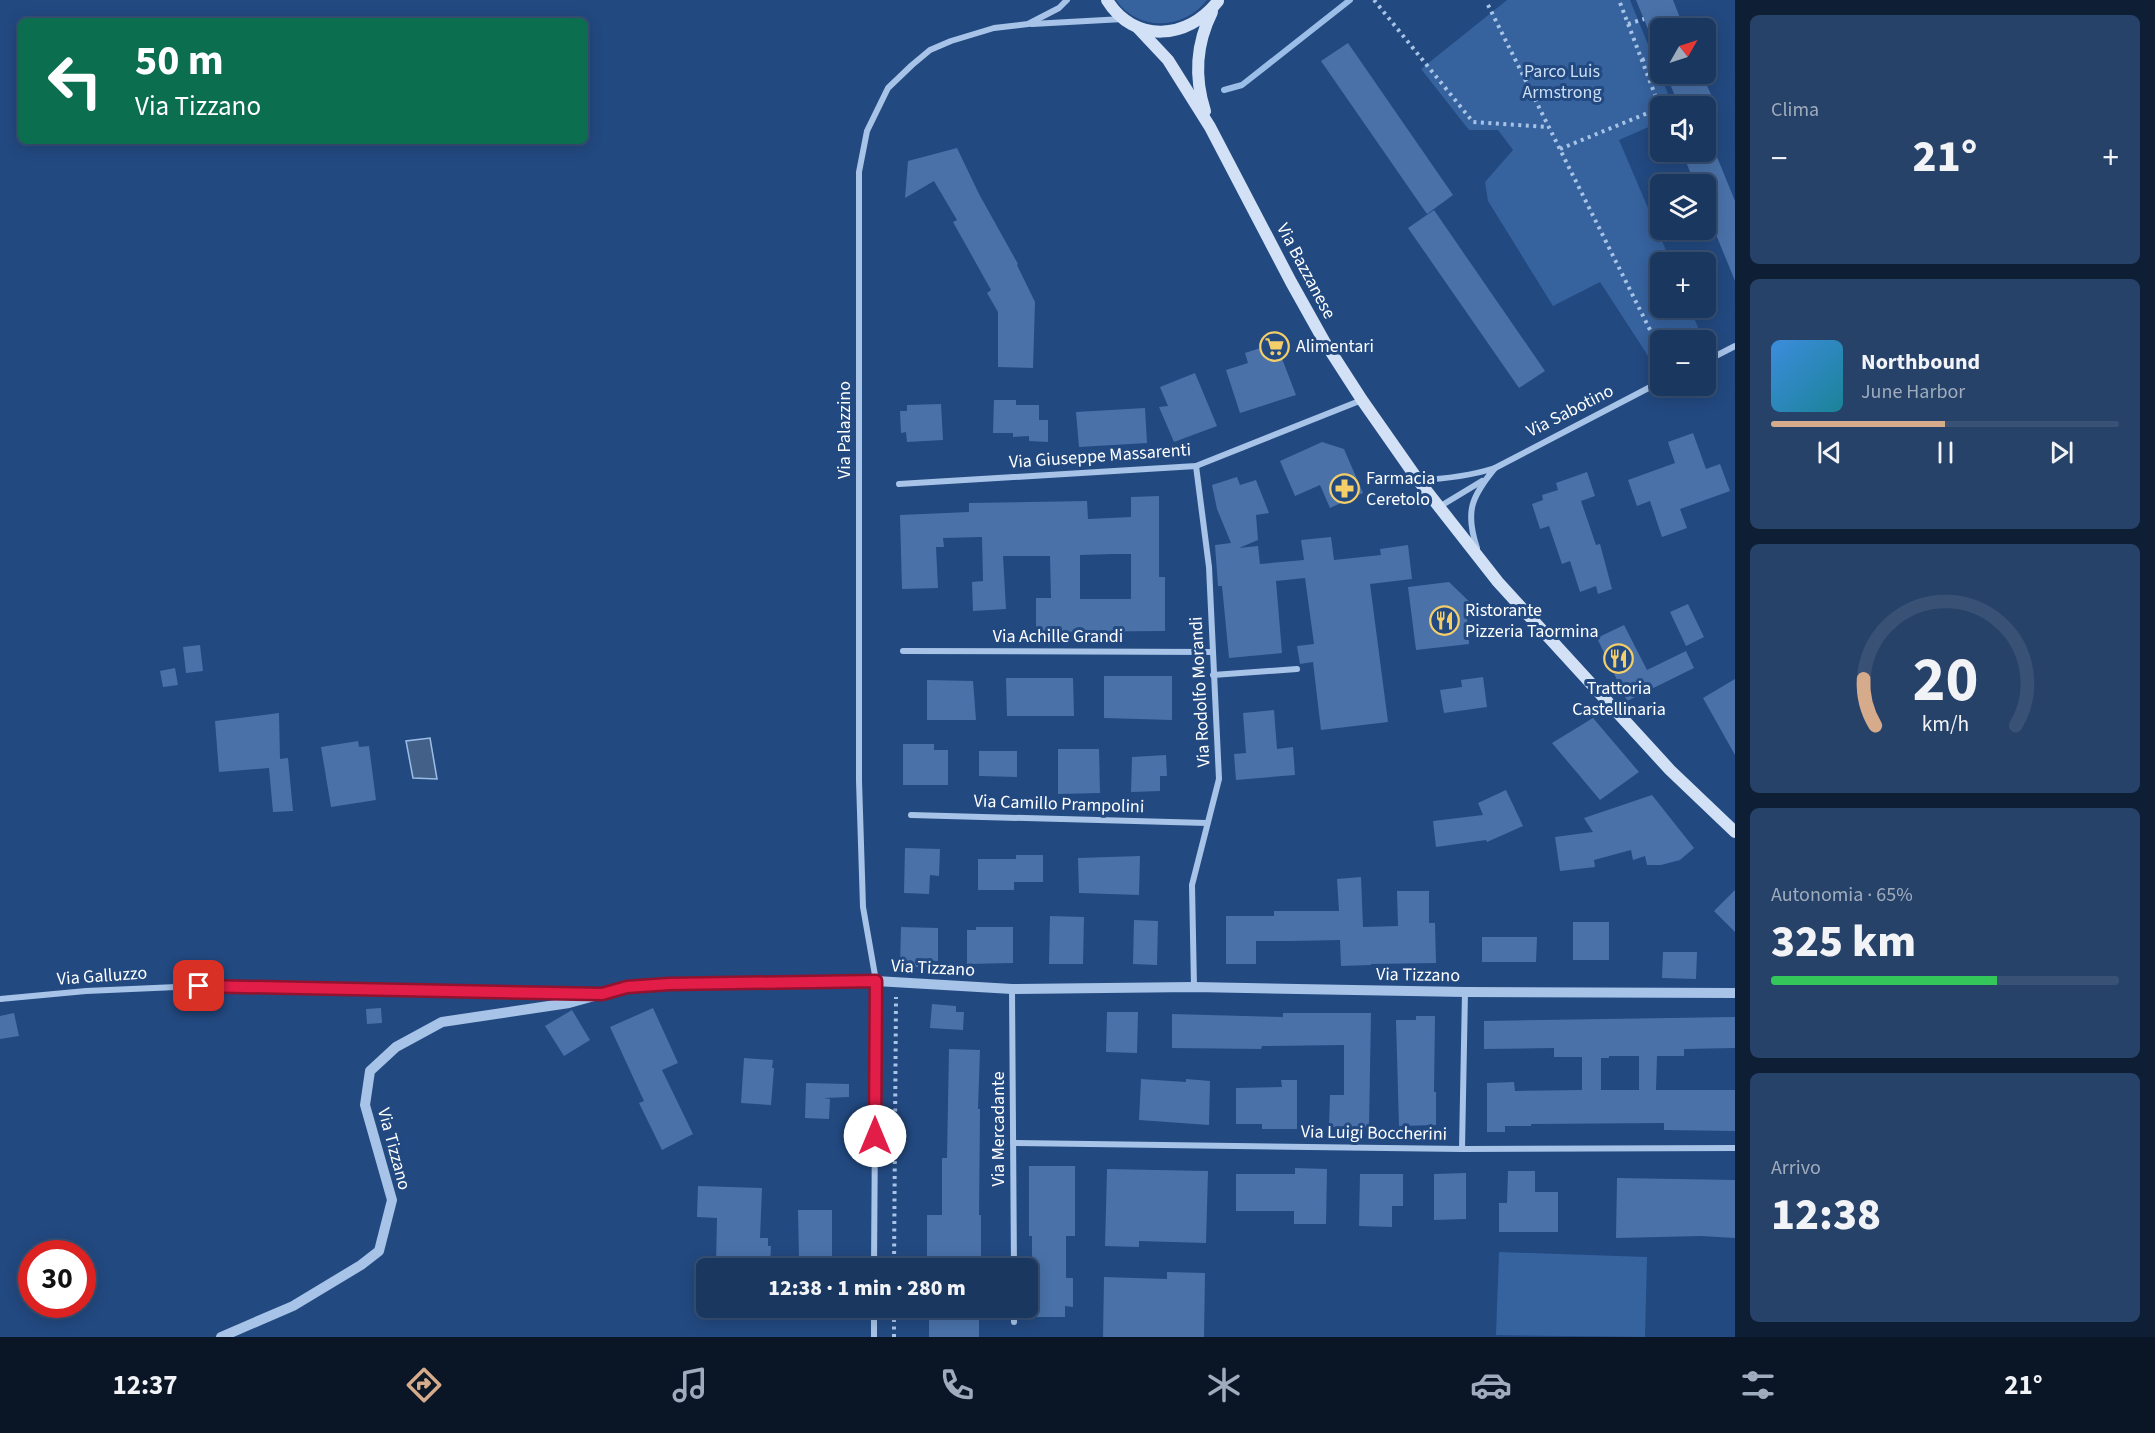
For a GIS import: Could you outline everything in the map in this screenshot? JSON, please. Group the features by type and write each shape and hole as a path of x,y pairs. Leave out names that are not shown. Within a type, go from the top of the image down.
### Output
{"main road":[{"name":"Via Bazzanese","path":"1107,0 1123,19 1137,27 1168,60 1210,127 1324,341 1362,400 1439,508 1498,582 1670,770 1735,832"},
{"name":"Via Bazzanese","path":"1137,27 1156,31 1176,31 1200,20 1218,0"},
{"name":"Via Bazzanese","path":"1210,127 1199,91 1197,74 1201,39 1218,0"}],"street":[{"name":"Via Palazzino","path":"874,1258 876,981 863,907 859,781 859,172 867,131 888,88 930,50 994,28 1028,24 1059,8 1067,0"},
{"path":"1028,24 1123,19"},
{"path":"1716,356 1735,346"},
{"name":"Via Sabotino","path":"1495,468 1650,387"},
{"name":"Via Giuseppe Massarenti","path":"899,484 1196,466 1362,400"},
{"name":"Via Rodolfo Morandi","path":"1194,987 1192,885 1219,779 1209,567 1196,466"},
{"path":"1481,560 1470,529 1470,510 1473,497 1495,468"},
{"path":"1418,480 1443,479 1495,468"},
{"path":"1439,508 1485,479"},
{"name":"Via Achille Grandi","path":"903,651 1212,652"},
{"path":"1213,675 1297,669"},
{"name":"Via Camillo Prampolini","path":"911,815 1207,823"},
{"name":"Via Tizzano","path":"221,1337 292,1306 379,1251 392,1200 365,1105 370,1071 396,1047 442,1022 569,1003 627,987 669,984 876,981 1012,989 1194,987 1465,992 1735,993"},
{"name":"Via Galluzzo","path":"0,999 86,991 222,985 602,994"},
{"name":"Via Mercadante","path":"1012,989 1014,1258"},
{"path":"1462,1149 1465,992"},
{"name":"Via Luigi Boccherini","path":"1013,1143 1462,1149 1735,1148"},
{"path":"874,1318 874,1337"}],"path":[{"path":"1374,0 1473,122 1548,127"},
{"path":"1618,0 1657,96"},
{"path":"1488,5 1650,330"},
{"path":"1628,24 1644,19"},
{"path":"1642,60 1650,57"},
{"path":"1560,149 1650,112"},
{"path":"894,1258 896,982"},
{"path":"894,1318 894,1337"}],"green space":[{"path":"1116,0 1207,0 1186,17 1174,22 1161,23 1136,18"},
{"name":"Parco Luis Armstrong","path":"1507,0 1630,0 1650,49 1650,84 1664,84 1669,96 1650,96 1650,126 1619,140 1650,213 1650,240 1662,240 1667,252 1650,252 1650,318 1694,318 1699,330 1650,330 1650,359 1600,282 1553,306 1488,201 1485,182 1513,150 1498,130 1469,130 1421,69"},
{"path":"1499,1252 1647,1257 1645,1337 1496,1335"}],"shaded area":[{"path":"430,738 437,779 413,778 406,741"}],"building":[{"path":"1636,0 1673,0 1680,18 1650,18 1650,34"},
{"path":"1348,43 1453,195 1427,214 1321,61"},
{"path":"1670,84 1706,84 1712,96 1675,96"},
{"path":"957,148 979,194 1018,264 1035,302 1033,368 998,367 998,312 987,293 991,290 953,222 957,220 934,181 905,198 908,161"},
{"path":"1716,154 1735,201 1735,281 1716,234 1716,174 1691,174 1686,162 1716,162"},
{"path":"1434,210 1545,371 1519,388 1408,228"},
{"path":"1276,343 1296,395 1240,413 1226,370 1248,363 1245,353"},
{"path":"1195,373 1217,426 1174,442 1159,407 1168,406 1160,387"},
{"path":"994,400 1016,400 1016,405 1039,405 1039,420 1048,420 1048,442 1029,441 1029,436 1013,437 1013,433 993,433"},
{"path":"941,404 943,440 907,442 906,432 901,433 900,411 907,411 907,405"},
{"path":"1145,408 1147,443 1079,447 1076,412"},
{"path":"1693,433 1706,469 1720,464 1730,491 1680,509 1687,528 1662,537 1650,501 1637,506 1628,480 1675,463 1668,442"},
{"path":"1322,442 1344,449 1363,493 1330,508 1320,485 1295,496 1280,461"},
{"path":"1587,472 1595,496 1581,501 1596,545 1600,544 1612,589 1598,594 1596,586 1580,592 1570,561 1562,564 1549,526 1540,529 1532,504 1543,500 1542,495 1558,490 1556,483"},
{"path":"1237,477 1240,485 1256,480 1269,513 1256,515 1258,540 1239,548 1258,546 1260,564 1304,560 1301,540 1331,537 1334,560 1381,555 1380,549 1408,545 1412,579 1370,584 1388,722 1321,730 1313,662 1300,664 1297,646 1314,644 1305,578 1276,581 1282,653 1229,658 1222,586 1218,586 1215,545 1231,543 1217,509 1212,485"},
{"path":"1159,496 1159,577 1165,577 1165,631 1036,632 1036,598 1051,598 1050,556 1003,556 1006,609 973,611 972,582 983,581 982,537 943,538 944,547 936,547 938,588 902,589 900,515 969,512 969,503 1087,501 1088,519 1131,517 1131,497","holes":["1131,554 1131,599 1080,599 1080,555"]},
{"path":"1449,582 1477,609 1467,618 1469,644 1416,650 1408,587"},
{"path":"1688,604 1704,637 1686,646 1670,612"},
{"path":"1624,625 1647,670 1686,651 1694,668 1627,701 1597,638"},
{"path":"200,645 203,671 186,673 183,647"},
{"path":"175,668 178,685 163,687 160,671"},
{"path":"1104,676 1172,676 1172,720 1104,718"},
{"path":"1483,677 1487,707 1444,713 1440,690 1462,687 1461,680"},
{"path":"1006,678 1073,678 1074,716 1007,716"},
{"path":"1735,679 1735,755 1703,698"},
{"path":"927,680 973,681 976,720 927,720"},
{"path":"1274,710 1277,749 1293,747 1295,775 1236,780 1234,754 1246,753 1243,713"},
{"path":"279,713 280,759 288,758 293,811 273,812 269,768 219,772 215,721"},
{"path":"1593,718 1639,772 1600,800 1552,743"},
{"path":"358,741 359,747 369,746 376,800 331,807 321,747"},
{"path":"903,744 934,744 934,750 948,750 948,785 903,785"},
{"path":"1058,749 1099,749 1100,793 1058,794"},
{"path":"979,751 1017,751 1017,777 979,776"},
{"path":"1166,755 1167,776 1160,776 1160,791 1131,792 1132,757"},
{"path":"1506,790 1523,826 1487,842 1486,840 1436,847 1433,821 1483,815 1478,803"},
{"path":"1652,795 1694,848 1680,860 1661,865 1647,865 1645,856 1633,860 1631,850 1594,860 1595,867 1560,871 1555,837 1593,832 1584,818"},
{"path":"905,848 940,849 939,876 930,875 929,894 904,893"},
{"path":"1016,855 1043,855 1043,882 1014,882 1014,890 978,890 978,859 1016,859"},
{"path":"1140,856 1139,895 1079,893 1078,858"},
{"path":"1361,877 1363,927 1398,926 1397,891 1429,891 1429,923 1435,923 1436,963 1341,966 1340,940 1256,941 1256,964 1226,964 1226,916 1274,916 1274,911 1339,911 1337,879"},
{"path":"1735,890 1735,932 1714,911"},
{"path":"1050,916 1084,917 1083,964 1049,964"},
{"path":"1134,920 1158,921 1157,965 1133,964"},
{"path":"1573,922 1609,922 1609,960 1573,960"},
{"path":"901,927 938,928 938,961 918,960 918,967 900,967"},
{"path":"976,927 1013,927 1013,963 967,964 967,930 976,930"},
{"path":"1482,937 1537,937 1536,962 1482,962"},
{"path":"1663,952 1697,952 1696,979 1662,978"},
{"path":"932,1004 956,1006 956,1012 964,1012 963,1030 930,1028"},
{"path":"381,1008 382,1023 367,1024 366,1009"},
{"path":"653,1008 678,1063 662,1070 693,1134 662,1150 639,1103 644,1101 610,1027"},
{"path":"572,1010 590,1040 564,1056 545,1026"},
{"path":"1107,1012 1138,1012 1137,1053 1106,1052"},
{"path":"14,1013 19,1036 0,1039 0,1016"},
{"path":"1283,1013 1371,1013 1369,1127 1329,1127 1330,1095 1344,1095 1344,1045 1262,1046 1261,1049 1172,1048 1172,1014 1283,1017"},
{"path":"1416,1016 1435,1016 1436,1125 1399,1126 1396,1020 1416,1020"},
{"path":"1735,1017 1735,1048 1684,1049 1684,1056 1657,1056 1656,1090 1735,1090 1735,1131 1664,1130 1664,1123 1531,1124 1531,1126 1505,1126 1505,1132 1487,1132 1487,1083 1514,1082 1515,1091 1582,1090 1582,1057 1554,1057 1554,1048 1484,1049 1484,1021","holes":["1639,1056 1639,1090 1601,1090 1601,1058"]},
{"path":"949,1049 980,1050 978,1109 980,1109 981,1258 927,1258 927,1215 942,1215 942,1158 947,1158"},
{"path":"744,1058 773,1060 771,1105 741,1103"},
{"path":"1141,1079 1210,1081 1209,1125 1139,1120"},
{"path":"1281,1080 1297,1080 1297,1129 1262,1129 1262,1124 1236,1124 1236,1088 1282,1087"},
{"path":"806,1083 849,1084 849,1097 824,1098 830,1099 829,1119 805,1118"},
{"path":"1029,1166 1075,1166 1075,1236 1066,1236 1066,1278 1073,1278 1073,1307 1065,1306 1065,1317 1038,1317 1038,1258 1032,1258 1032,1236 1029,1236"},
{"path":"1295,1168 1327,1169 1326,1224 1294,1224 1294,1211 1236,1211 1236,1174 1295,1174"},
{"path":"1107,1169 1208,1171 1206,1243 1139,1241 1139,1247 1105,1246"},
{"path":"1508,1171 1535,1171 1535,1192 1558,1192 1558,1232 1499,1232 1499,1203 1507,1203"},
{"path":"1466,1173 1466,1219 1434,1220 1434,1174"},
{"path":"1360,1174 1403,1174 1403,1206 1392,1206 1392,1227 1359,1226"},
{"path":"1617,1178 1735,1180 1735,1238 1701,1236 1616,1238"},
{"path":"698,1186 762,1188 760,1238 768,1238 768,1246 771,1246 770,1258 716,1258 717,1218 697,1217"},
{"path":"798,1210 832,1210 832,1258 799,1258"},
{"path":"1167,1272 1205,1273 1204,1337 1103,1337 1104,1277 1167,1279"},
{"path":"929,1318 979,1318 979,1337 929,1337"}],"waterway":[{"path":"1224,90 1242,85 1350,0"}],"place":[{"name":"Alimentari","path":"1275,346"},
{"name":"Farmacia Ceretolo","path":"1345,488"},
{"name":"Ristorante Pizzeria Taormina","path":"1444,620"},
{"name":"Trattoria Castellinaria","path":"1619,659"}],"route":[{"path":"199,986 602,994 627,987 669,984 876,981 875,1136"}]}
